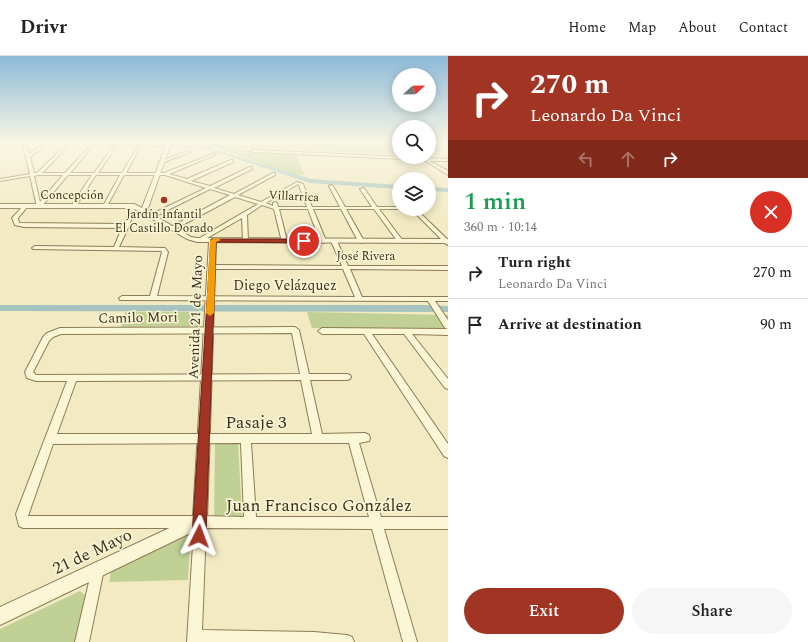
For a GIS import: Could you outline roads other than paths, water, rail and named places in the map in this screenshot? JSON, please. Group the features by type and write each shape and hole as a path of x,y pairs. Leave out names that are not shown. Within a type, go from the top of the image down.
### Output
{"street":[{"path":"31,170 39,206"},
{"path":"38,174 42,170"},
{"path":"39,206 70,170"},
{"path":"73,206 98,170"},
{"path":"105,206 124,170"},
{"path":"144,211 159,170"},
{"path":"165,174 174,170"},
{"path":"186,181 211,170"},
{"path":"152,216 246,170"},
{"name":"Villarrica","path":"0,180 38,174 165,174 208,189 276,208 392,208"},
{"path":"173,228 274,174"},
{"path":"200,240 273,196 298,183 301,184 323,241"},
{"path":"331,186 361,241"},
{"path":"362,189 400,241"},
{"path":"273,196 284,241"},
{"name":"Concepción","path":"0,206 134,206 144,211"},
{"path":"26,206 15,218 14,221 17,224 126,226"},
{"path":"116,248 134,206"},
{"name":"Avenida 21 de Mayo","path":"144,211 191,239 213,240 208,377 200,521"},
{"path":"244,214 246,241"},
{"path":"420,216 447,242"},
{"path":"213,240 447,242"},
{"path":"334,241 359,298"},
{"path":"35,248 163,249 165,252 153,298"},
{"name":"José Rivera","path":"212,267 448,268"},
{"name":"Diego Velázquez","path":"122,298 153,298 211,303 359,298 431,301 448,299"},
{"path":"431,301 448,326"},
{"name":"Camilo Mori","path":"73,377 36,378 30,376 29,372 46,339 53,333 63,331 295,330 305,377"},
{"path":"322,331 448,332"},
{"path":"367,332 448,453"},
{"path":"406,332 448,385"},
{"path":"50,439 73,377 347,377"},
{"path":"305,377 318,438"},
{"path":"246,438 250,522"},
{"path":"353,438 410,642"},
{"name":"Pasaje 3","path":"50,439 366,438"},
{"name":"Juan Francisco González","path":"50,439 22,520 26,523 200,521 448,523"},
{"path":"200,521 194,640 347,642"},
{"name":"21 de Mayo","path":"0,616 200,521"},
{"path":"82,642 99,568"}],"waterway":[{"path":"277,170 310,181 392,187"},
{"path":"436,189 448,190"},
{"path":"0,308 448,309"}],"place":[{"name":"Jardín Infantil El Castillo Dorado","path":"164,200"}]}
